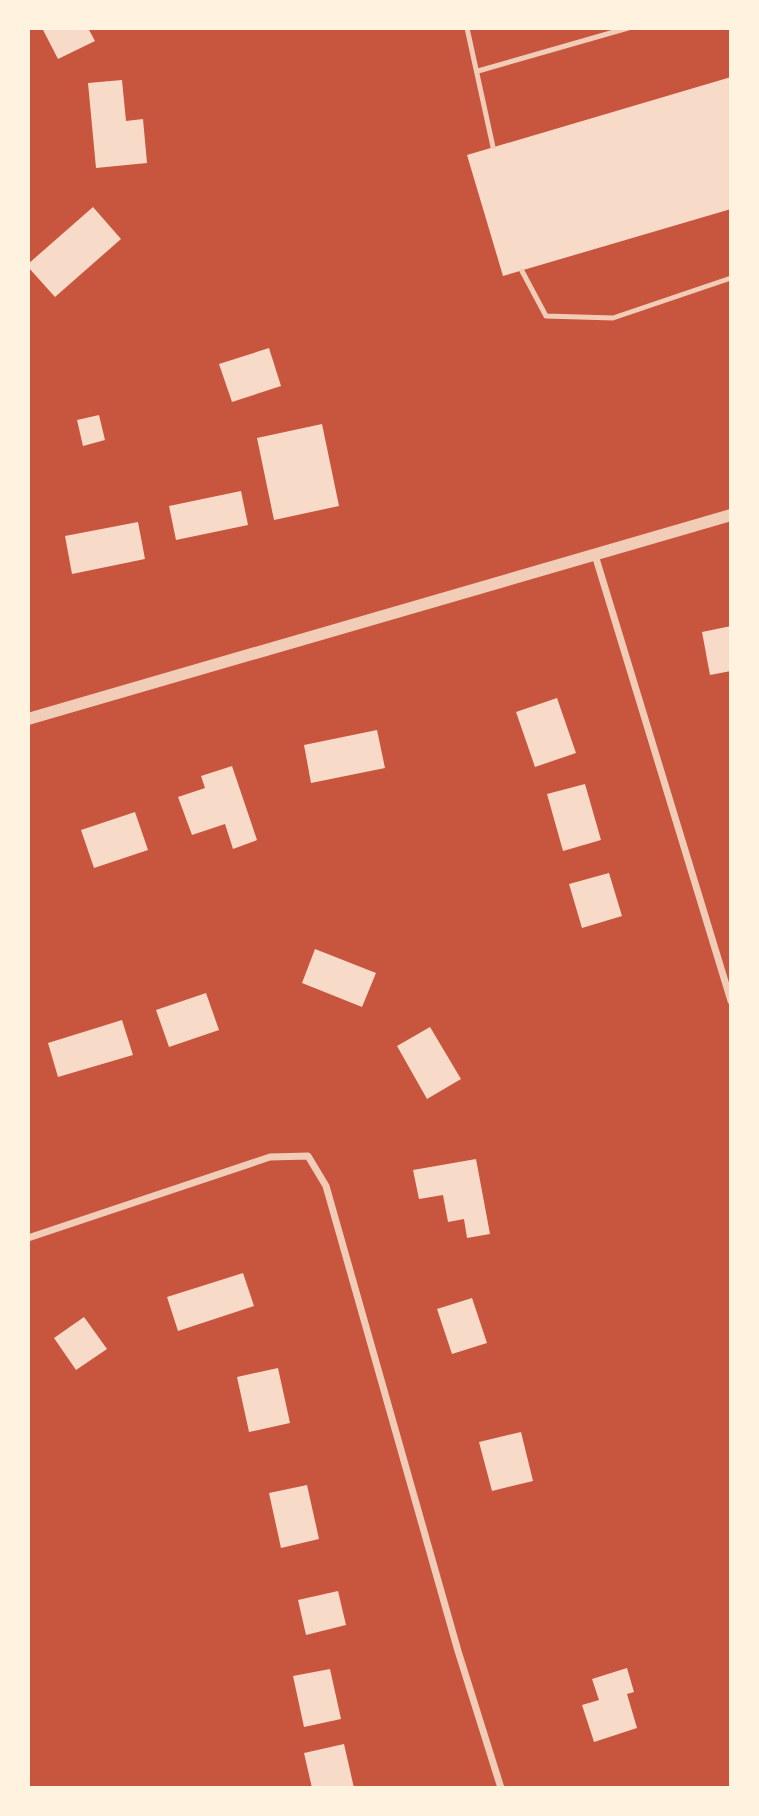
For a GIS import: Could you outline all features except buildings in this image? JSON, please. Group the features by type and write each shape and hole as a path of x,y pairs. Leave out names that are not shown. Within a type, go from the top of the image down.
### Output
{"street":[{"path":"28,719 731,515"},
{"path":"596,555 731,1001"},
{"path":"28,1238 270,1157 308,1156 326,1186 458,1651 501,1788"}],"lane":[{"path":"467,28 494,147"},
{"path":"478,71 628,28"},
{"path":"522,271 546,316 613,318 731,278"}]}
